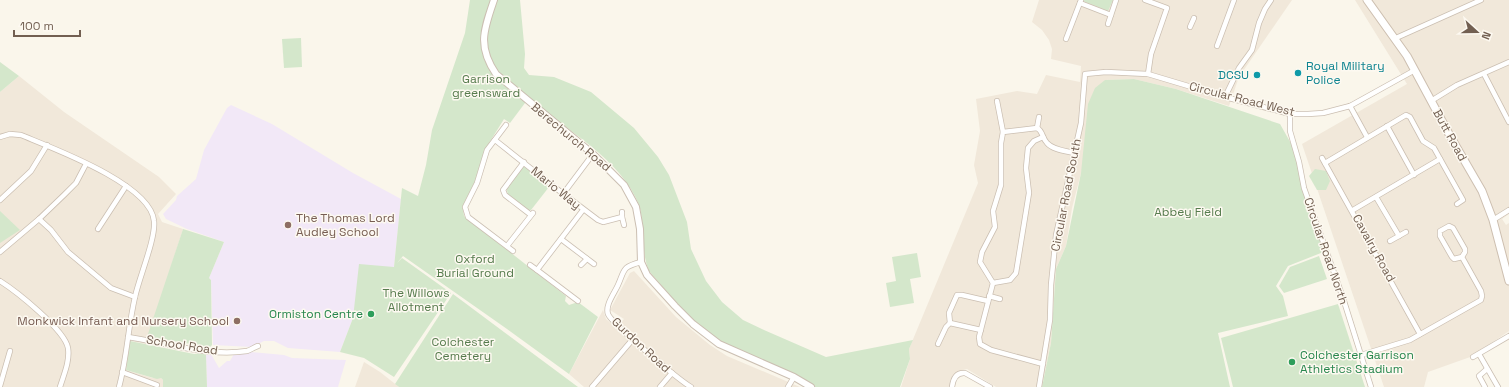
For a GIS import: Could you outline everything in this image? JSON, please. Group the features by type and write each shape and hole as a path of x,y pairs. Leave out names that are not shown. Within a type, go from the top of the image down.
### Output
{"main road":[{"name":"Butt Road","path":"1367,0 1396,38 1482,191 1507,264 1509,281"}],"street":[{"name":"Berechurch Road","path":"494,0 485,25 484,46 487,61 496,74 593,154 620,180 636,207 640,229 641,262 647,275 666,297 693,324 719,344 794,377 811,387"},
{"path":"1108,24 1116,0"},
{"path":"1145,0 1167,8 1151,54 1148,74"},
{"path":"1217,46 1234,0"},
{"path":"1225,97 1239,68 1252,50 1259,23 1271,0"},
{"path":"1396,38 1481,0"},
{"path":"1066,39 1080,2 1111,15"},
{"path":"1190,27 1194,18"},
{"path":"1431,101 1457,86 1509,62"},
{"name":"Circular Road West","path":"1085,74 1106,72 1148,74 1225,97 1290,114 1323,113 1350,106 1415,70"},
{"name":"Circular Road South","path":"1039,387 1050,320 1051,285 1056,234 1083,109 1085,74"},
{"path":"1484,74 1509,122"},
{"path":"997,101 998,121 1003,132 1001,143 1002,185 993,211 995,227 982,252 980,262 993,283 980,330 979,340 982,345 1014,357 1043,364"},
{"path":"1350,106 1367,137"},
{"name":"Circular Road North","path":"1290,114 1290,131 1299,162 1304,188 1343,298 1371,387"},
{"path":"1325,163 1406,115 1410,118 1423,141 1433,147 1440,159 1463,200 1457,204"},
{"path":"1037,128 1039,117"},
{"path":"506,125 487,150 477,182 465,207 468,216 513,251"},
{"path":"1387,126 1414,175"},
{"path":"1037,128 1052,147 1074,153"},
{"path":"1003,132 1037,128"},
{"path":"0,137 10,134 21,135 47,145 101,170 126,186 150,208 154,221 152,239 135,297 119,387"},
{"path":"993,283 1010,280 1016,273 1029,193 1026,168 1028,148 1034,141 1043,137"},
{"name":"Mario Way","path":"495,140 584,210 603,222 622,217"},
{"path":"0,200 31,171 47,145"},
{"path":"563,194 593,154"},
{"name":"Cavalry Road","path":"1322,158 1353,210 1420,334"},
{"path":"1353,210 1440,159"},
{"path":"507,246 532,214 505,195 503,190 524,162"},
{"path":"0,252 40,219 76,183 86,164"},
{"path":"98,228 126,186"},
{"path":"1376,196 1399,236"},
{"path":"537,270 584,210"},
{"path":"1493,220 1509,210"},
{"path":"622,212 624,225"},
{"path":"40,219 51,230 68,252 111,288 135,297"},
{"path":"1449,226 1453,228 1466,248 1462,257 1454,259 1452,257 1440,236 1440,231 1444,227 1449,226"},
{"path":"1390,241 1406,232"},
{"path":"561,239 594,264"},
{"path":"1361,355 1410,340 1479,302 1482,296 1462,257"},
{"path":"582,265 587,259"},
{"name":"Gurdon Road","path":"641,262 630,265 622,271 607,308 608,315 672,373 691,387"},
{"path":"530,265 569,299 578,301"},
{"path":"0,281 59,330 68,347 67,368 60,387"},
{"path":"938,344 943,339 946,327 950,323 949,314 957,295 988,301"},
{"path":"989,296 1000,299"},
{"path":"950,323 980,330"},
{"path":"1473,357 1509,336"},
{"name":"School Road","path":"128,337 197,350 246,351 258,346"},
{"path":"592,387 633,339"},
{"path":"0,386 10,351"},
{"path":"1479,354 1498,387"},
{"path":"1485,387 1479,376 1487,369"},
{"path":"122,372 157,384"},
{"path":"952,387 956,375 965,372 990,387"},
{"path":"660,387 672,373"},
{"path":"788,387 794,377"}],"shaded area":[{"path":"1039,0 1292,0 1239,77 1229,106 1176,89 1134,79 1105,80 1072,208 1066,246 1056,269 1051,343 1042,387 996,387 967,369 956,372 951,379 950,387 901,387 910,359 909,349 978,183 974,165 980,131 976,99 1017,91 1037,94 1046,75 1080,82 1081,66 1051,59 1052,49 1049,40 1042,30 1032,22"},
{"path":"1355,0 1509,0 1509,214 1502,219 1506,225 1509,223 1509,331 1473,356 1428,372 1424,387 1384,387 1302,144 1407,84"},
{"path":"19,76 64,112 159,177 176,194 158,214 162,222 183,229 146,344 131,341 126,370 153,378 161,378 163,380 163,387 0,387 0,92"},
{"name":"The Thomas Lord Audley School","path":"231,105 272,124 353,173 401,199 394,267 354,310 353,318 340,352 288,348 274,341 264,341 252,347 213,345 211,280 209,278 224,242 187,229 166,219 163,214 176,200 177,196 196,179 204,150 227,108"},
{"path":"634,271 676,317 710,345 727,356 800,387 584,387 569,374 603,310 606,319 616,328 624,319 610,310 630,273"},
{"path":"250,352 284,355 292,358 346,360 338,387 207,387 206,355 211,354 219,368 227,361 230,361 234,354"},
{"path":"364,362 380,372 399,387 355,387"}],"green space":[{"name":"Garrison greensward","path":"470,0 520,0 525,54 524,68 529,75 554,77 591,92 634,128 658,157 669,175 687,222 691,249 706,281 722,302 743,320 826,357 913,340 909,349 910,359 900,387 815,387 794,375 719,343 687,315 649,271 646,263 639,205 631,189 620,174 591,146 528,99 510,123 504,119 486,148 476,182 463,208 464,216 566,296 565,301 569,305 578,302 598,317 569,374 403,256 397,263 402,258 451,293 394,377 364,358 340,352 353,318 359,264 394,267 402,188 418,196 426,165 432,130 465,33"},
{"path":"1083,0 1113,0 1108,11"},
{"path":"301,38 302,67 284,68 282,39"},
{"path":"0,62 19,76 0,92"},
{"name":"Abbey Field","path":"1134,79 1176,89 1280,124 1297,154 1305,191 1326,251 1288,266 1276,286 1283,296 1288,316 1218,333 1230,387 1042,387 1051,343 1056,269 1066,246 1081,173 1088,104 1095,88 1105,80"},
{"path":"521,167 528,167 549,183 549,187 531,210 527,210 508,195 506,186"},
{"path":"1315,169 1326,171 1330,181 1326,190 1317,190 1309,176"},
{"path":"0,211 20,230 0,243"},
{"path":"183,229 224,242 209,278 211,280 212,345 210,347 147,337"},
{"path":"917,253 921,277 910,279 914,303 890,307 886,283 896,281 892,257"},
{"path":"1319,256 1327,279 1284,293 1279,286 1290,267"},
{"name":"Colchester Cemetery","path":"453,294 578,387 399,387 395,384"},
{"name":"Colchester Garrison Athletics Stadium","path":"1338,304 1365,387 1233,387 1221,338"},
{"path":"130,341 194,354 205,353 207,387 163,387 163,380 161,378 157,379 126,370"}],"place":[{"name":"Royal Military Police","path":"1298,73"},
{"name":"DCSU","path":"1257,75"},
{"name":"The Thomas Lord Audley School","path":"288,225"},
{"name":"Ormiston Centre","path":"371,314"},
{"name":"Monkwick Infant and Nursery School","path":"237,321"},
{"name":"Colchester Garrison Athletics Stadium","path":"1292,362"}],"park label":[{"name":"Oxford Burial Ground","path":"475,266"},
{"name":"The Willows Allotment","path":"416,300"}]}
